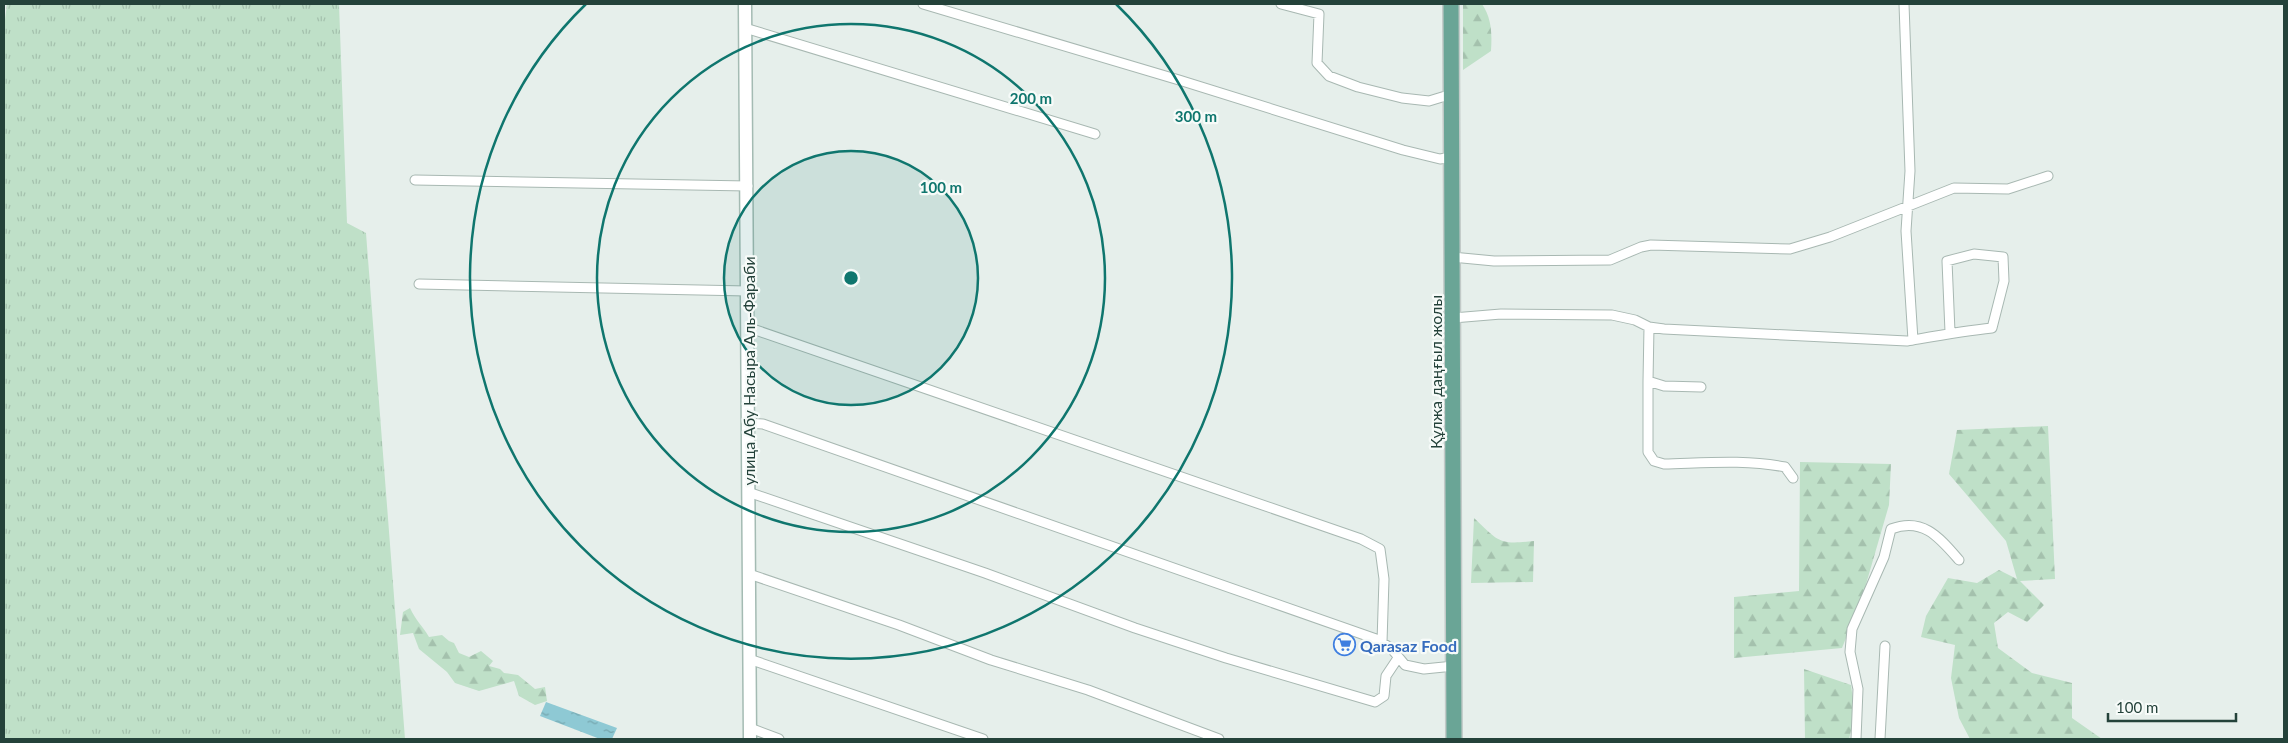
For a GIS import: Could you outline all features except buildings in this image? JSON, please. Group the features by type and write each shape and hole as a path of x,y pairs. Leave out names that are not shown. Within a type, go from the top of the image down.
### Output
{"main road":[{"name":"Құлжа даңғыл жолы","path":"1451,4 1454,739"}],"street":[{"name":"улица Абу Насыра Аль-Фараби","path":"745,4 748,186 750,734"},
{"path":"923,4 1179,80 1403,150 1440,159 1452,157"},
{"path":"1281,4 1318,14 1317,63 1330,76 1402,98 1429,100 1452,94"},
{"path":"1904,4 1910,171 1906,232 1913,340"},
{"path":"746,28 1095,134"},
{"path":"1452,257 1494,261 1566,262 1610,260 1641,247 1651,245 1790,249 1830,237 1853,226 1908,207 1954,188 2008,188 2048,176"},
{"path":"415,180 748,186"},
{"path":"1453,318 1501,314 1612,315 1635,320 1648,327 1913,340 1950,332 1992,328 2004,281 2003,257 1974,254 1947,261 1950,332"},
{"path":"419,284 747,291"},
{"path":"748,327 1361,539 1380,549 1384,580 1382,642"},
{"path":"1648,327 1648,452 1654,461 1664,464 1745,462 1769,464 1785,467 1793,478"},
{"path":"1648,381 1664,386 1702,387"},
{"path":"748,423 763,424 1382,642 1391,648 1404,665 1414,668 1433,669 1454,666"},
{"path":"748,492 985,573 1134,628 1375,702 1384,696 1386,676 1398,658"},
{"path":"1856,739 1858,689 1850,652 1852,629 1884,557 1891,530 1905,524 1926,528 1942,541 1959,560"},
{"path":"749,574 991,660 1088,690 1219,739"},
{"path":"1880,739 1885,646"},
{"path":"749,658 983,739"},
{"path":"750,734 780,739"}],"green space":[{"path":"7,4 339,4 347,223 366,233 405,739 4,739 4,27"},
{"path":"1482,4 1488,15 1491,27 1491,51 1463,70 1463,5"},
{"path":"2048,426 2055,579 2020,581 2044,605 2027,622 2008,612 1994,623 1998,648 2032,673 2072,683 2072,718 2102,739 1970,739 1959,718 1951,678 1955,645 1921,637 1926,616 1948,578 1977,583 1999,570 2017,579 2006,541 1949,474 1957,430"},
{"path":"1800,462 1891,464 1889,505 1862,598 1842,648 1734,658 1734,597 1799,591"},
{"path":"1474,518 1500,540 1506,542 1534,541 1533,582 1471,583"},
{"path":"410,608 429,637 442,635 454,643 459,653 469,657 481,651 493,661 489,666 500,669 504,673 518,675 535,689 545,687 547,701 535,705 519,696 514,681 479,691 455,683 447,672 419,649 413,633 400,635 403,612"},
{"path":"1804,669 1851,685 1855,714 1849,739 1805,739"}],"water":[{"path":"546,702 617,728 612,739 600,739 540,716"}],"place":[{"name":"Qarasaz Food","path":"1344,645"}]}
